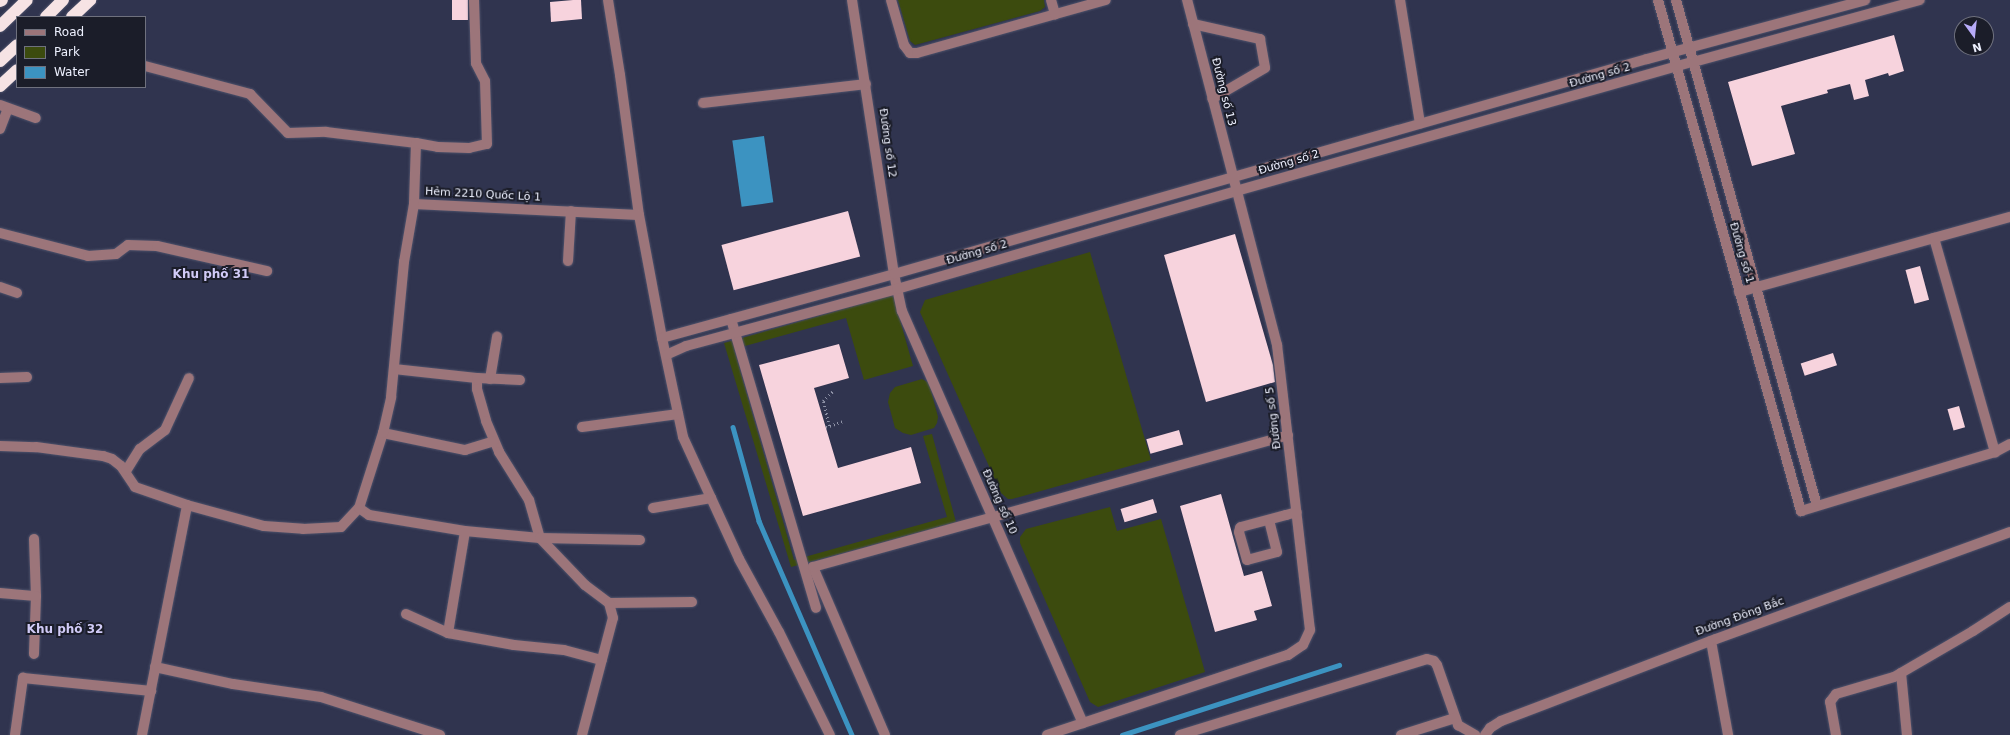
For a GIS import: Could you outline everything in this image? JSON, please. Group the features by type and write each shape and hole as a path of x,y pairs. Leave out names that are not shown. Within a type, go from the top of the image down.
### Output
{"highway":[{"path":"0,26 27,0"},
{"path":"47,16 63,0"},
{"path":"73,16 90,0"},
{"path":"0,61 16,46"},
{"path":"0,86 16,71"}],"street":[{"path":"146,66 250,94 288,133 326,132 438,147 469,148 487,144 485,80 476,63 474,0"},
{"path":"608,0 639,215 662,338 683,437 739,559 779,632 830,735"},
{"name":"Đường số 12","path":"852,0 897,289"},
{"path":"891,0 904,45 908,51 913,53 1106,0"},
{"path":"1051,0 1055,14"},
{"name":"Đường số 13","path":"1187,0 1236,190"},
{"path":"1400,0 1420,123"},
{"name":"Đường số 1","path":"1658,0 1801,511 1817,506 1676,0"},
{"path":"1863,0 1866,15"},
{"name":"Đường số 2","path":"662,338 894,274 1232,176 1689,47 1863,0"},
{"name":"Đường số 2","path":"666,355 686,346 897,289 1236,190 1920,0"},
{"path":"1193,24 1260,39 1265,68 1212,99"},
{"path":"704,103 866,84"},
{"path":"0,129 4,106 36,118"},
{"name":"Hẻm 2210 Quốc Lộ 1","path":"416,143 414,204 639,215"},
{"path":"1708,179 1724,174"},
{"name":"Đường số 5","path":"1084,723 1288,655 1303,645 1308,638 1311,626 1275,334 1236,190"},
{"path":"0,446 36,447 103,456 112,459 126,472 128,480 135,488 188,505 264,526 303,528 341,527 359,508 383,433 391,397 404,262 414,204"},
{"path":"568,261 571,211"},
{"path":"1740,292 2010,217"},
{"path":"1048,230 1052,244"},
{"path":"0,234 88,256 116,254 128,245 157,246 267,271"},
{"path":"1934,238 1995,452"},
{"path":"0,288 17,293"},
{"name":"Đường số 10","path":"897,289 902,311 1084,723"},
{"path":"731,319 816,608"},
{"path":"490,379 497,337"},
{"path":"394,369 477,378 520,380"},
{"path":"0,378 27,377"},
{"path":"126,472 140,449 165,430 189,378"},
{"path":"477,378 480,400 494,441 499,452 529,500 540,538 585,585 609,603 692,602"},
{"path":"1771,406 1788,402"},
{"path":"582,427 678,414"},
{"path":"383,433 465,450 494,441"},
{"path":"885,735 813,567 1288,435"},
{"path":"1817,506 1995,452 2010,444"},
{"path":"653,508 711,498"},
{"path":"142,735 188,505"},
{"path":"359,508 369,515 465,531 540,538 640,540"},
{"path":"1269,520 1277,552 1247,560 1238,530 1241,527 1297,512"},
{"path":"448,633 465,531"},
{"name":"Đường Đông Bắc","path":"1485,735 1490,728 1501,721 1710,641 2010,532"},
{"path":"34,539 36,596 34,654"},
{"path":"0,593 36,596"},
{"path":"582,735 613,618 609,603"},
{"path":"1836,735 1830,702 1836,694 1894,677 2010,607"},
{"path":"406,614 448,633 514,645 564,650 602,660"},
{"path":"1710,641 1728,735"},
{"path":"1180,735 1427,659 1434,661 1437,665 1454,718 1458,725 1475,735"},
{"path":"155,667 233,684 321,697 440,735"},
{"path":"1901,673 1907,735"},
{"path":"15,735 23,678 150,691"},
{"path":"1401,735 1454,718"},
{"path":"1046,735 1084,723"}],"path":[{"path":"834,391 823,401 827,426 843,421"}],"green space":[{"path":"898,0 1044,0 1045,7 1040,11 915,45 910,41"},
{"path":"1090,252 1151,460 1008,499 1001,493 920,312 925,300"},
{"path":"893,295 913,366 864,380 846,318 734,349 794,560 947,517 923,436 932,434 956,522 791,567 724,343"},
{"path":"922,379 929,383 938,417 937,423 934,428 911,435 903,433 895,428 888,402 890,393 895,387"},
{"path":"1110,507 1117,531 1161,519 1205,672 1098,707 1090,702 1020,543 1020,537 1026,529"}],"water":[{"path":"764,136 773,202 742,207 732,140"}],"building":[{"path":"452,0 468,0 468,20 452,20"},
{"path":"581,0 582,19 551,22 550,2"},
{"path":"1894,35 1904,71 1889,76 1888,73 1865,80 1869,96 1854,100 1850,84 1827,90 1828,93 1781,106 1795,154 1752,166 1728,82"},
{"path":"848,211 860,256 734,290 721,245"},
{"path":"1235,234 1273,365 1275,382 1206,402 1164,255"},
{"path":"1920,266 1929,300 1915,304 1906,270"},
{"path":"839,344 849,378 814,388 838,468 911,447 921,483 803,516 759,365"},
{"path":"1833,353 1837,365 1805,376 1801,364"},
{"path":"1959,406 1965,427 1954,430 1947,409"},
{"path":"1179,430 1183,444 1150,454 1146,439"},
{"path":"1221,494 1244,576 1262,571 1272,606 1254,611 1257,620 1215,632 1180,506"},
{"path":"1153,499 1157,512 1125,522 1120,509"}],"waterway":[{"path":"733,427 759,521 852,735"},
{"path":"1122,735 1339,665"}],"district":[{"name":"Khu phố 31","path":"211,275"},
{"name":"Khu phố 32","path":"65,630"}]}
